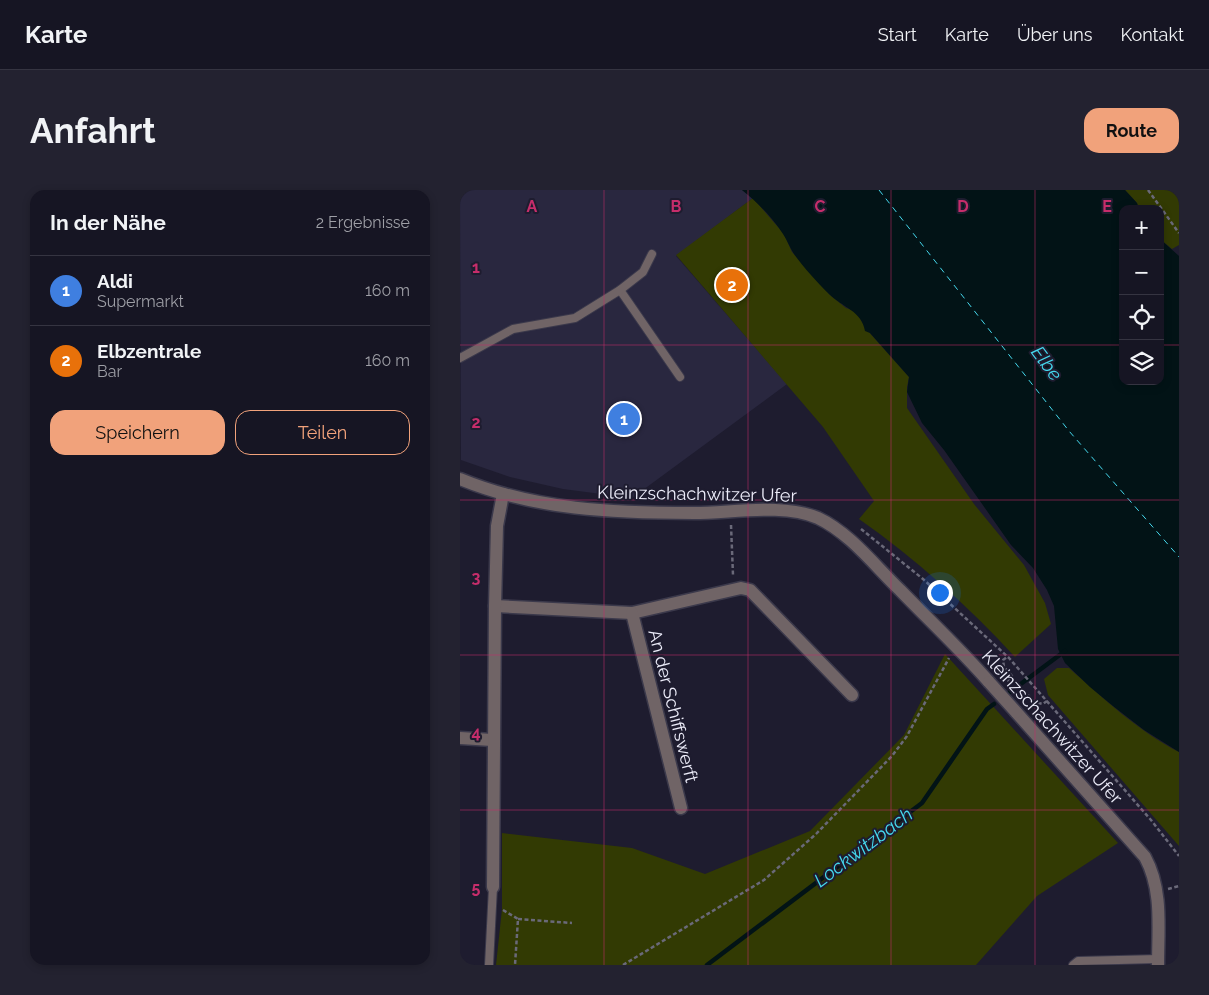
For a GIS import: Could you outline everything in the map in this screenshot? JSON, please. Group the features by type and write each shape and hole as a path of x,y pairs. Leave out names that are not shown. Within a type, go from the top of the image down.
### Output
{"street":[{"name":"Kleinzschachwitzer Ufer","path":"460,479 504,494 548,504 590,510 659,513 792,511 811,516 830,525 860,550 959,650 1136,845 1153,872 1158,892 1158,962"},
{"path":"493,887 492,740 494,606 497,526 504,494"},
{"path":"734,589 750,590 852,694"},
{"name":"An der Schiffswerft","path":"494,606 632,613 734,589"},
{"name":"An der Schiffswerft","path":"632,613 681,808"},
{"path":"460,738 492,740"}],"lane":[{"path":"460,358 512,329 575,318 620,290 643,272 652,254"},
{"path":"620,290 680,377"},
{"path":"489,965 493,887"},
{"path":"1073,965 1078,960 1158,962"}],"path":[{"path":"1148,190 1179,233"},
{"path":"731,512 734,589"},
{"path":"858,527 923,579 1008,657 1151,820 1179,856"},
{"path":"624,965 764,880 816,834 902,743 946,661 959,650"},
{"path":"1008,657 1003,660 1004,667 1012,676"},
{"path":"1028,695 1034,702 1043,704 1046,699"},
{"path":"492,902 518,919 572,923"},
{"path":"515,965 518,919"}],"shaded area":[{"path":"460,190 742,190 753,198 676,256 787,384 632,498 563,489 510,477 461,460"}],"green space":[{"path":"1125,190 1179,190 1179,245 1172,249 1164,242 1164,205 1138,205"},
{"path":"753,198 784,234 792,252 830,295 846,308 855,311 868,331 909,377 907,408 974,504 1024,565 1045,603 1051,624 1015,657 941,584 901,550 859,519 874,501 823,427 676,255"},
{"path":"945,654 1118,843 1037,896 976,965 496,965 502,909 502,833 632,848 705,874 810,831 904,735"},
{"path":"1057,668 1069,668 1135,724 1179,752 1179,846 1048,695 1044,679"}],"water":[{"name":"Elbe","path":"742,190 1125,190 1138,205 1119,205 1119,385 1164,385 1164,243 1179,256 1179,752 1144,730 1113,706 1065,663 1058,649 1054,606 1047,590 1033,568 1011,545 944,450 922,423 907,392 909,377 870,333 865,331 863,324 856,314 834,299 811,275 794,254 774,222"}],"waterway":[{"name":"Lockwitzbach","path":"1010,692 1065,651"},
{"name":"Lockwitzbach","path":"707,965 922,803 987,709 994,704"}],"ferry route":[{"path":"879,190 1069,431 1179,557"}],"place":[{"name":"Elbzentrale","path":"732,285"},
{"name":"Aldi","path":"624,419"}]}
